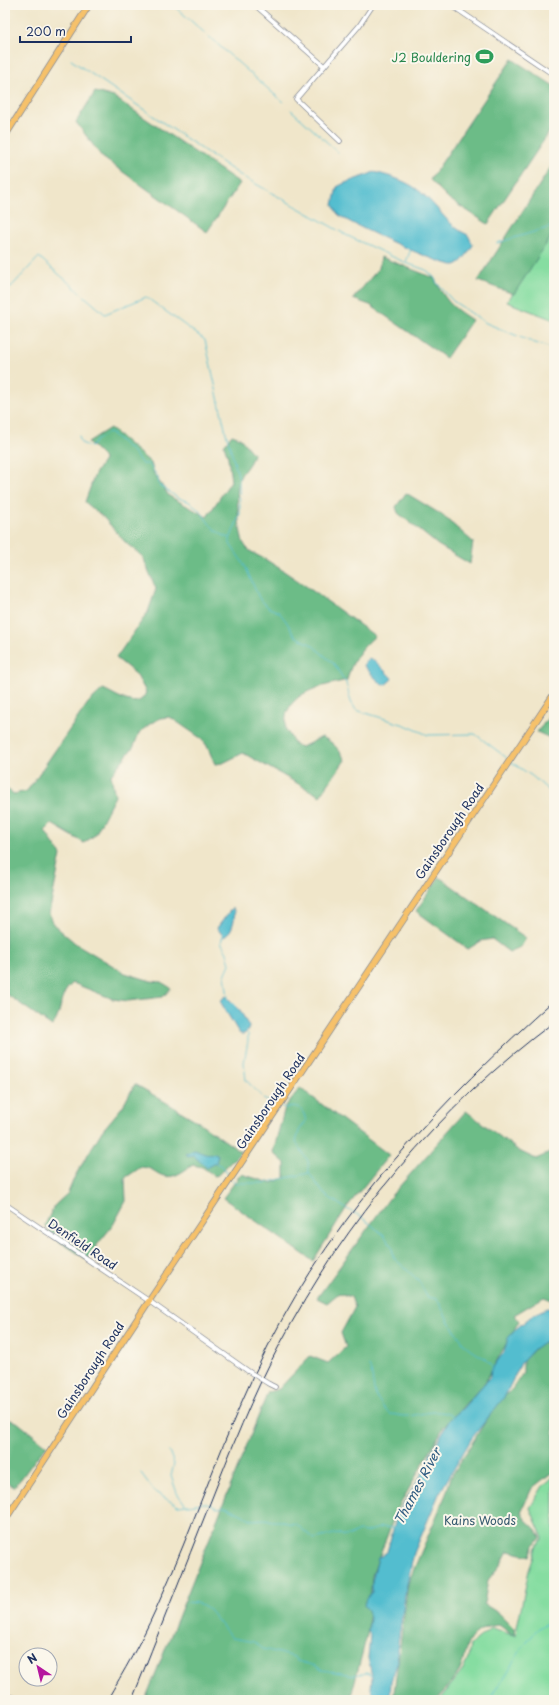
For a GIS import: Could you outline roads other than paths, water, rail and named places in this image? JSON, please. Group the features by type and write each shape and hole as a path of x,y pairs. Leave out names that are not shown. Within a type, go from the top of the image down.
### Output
{"main road":[{"path":"5,136 90,5"},
{"name":"Gainsborough Road","path":"5,1520 149,1301 342,1014 554,694"}],"street":[{"path":"255,5 324,66"},
{"path":"340,141 296,99 359,26 373,5"},
{"path":"451,5 554,75"},
{"name":"Denfield Road","path":"5,1204 149,1301 248,1371 275,1387"},
{"path":"5,1696 15,1698"}],"water":[{"path":"374,172 400,180 412,186 429,199 455,227 468,235 473,245 458,264 448,264 434,259 377,235 346,220 336,212 333,205 337,187"},
{"path":"369,659 375,661 391,677 392,679 385,685 381,684 364,666"},
{"path":"232,908 234,911 233,924 227,935 224,937 217,928"},
{"path":"226,996 240,1010 249,1027 247,1032 244,1034 239,1033 220,1001"},
{"path":"194,1150 207,1154 215,1153 218,1155 216,1163 207,1168 193,1155 188,1156 186,1154"},
{"name":"Thames River","path":"554,1307 554,1335 534,1349 521,1363 505,1396 472,1438 439,1494 414,1553 406,1589 397,1650 398,1661 391,1681 390,1700 373,1700 374,1695 371,1689 372,1676 368,1658 370,1635 368,1630 370,1618 368,1610 364,1605 366,1599 372,1592 372,1581 378,1558 387,1552 397,1515 427,1465 431,1453 450,1419 462,1409 490,1377 491,1370 504,1352 508,1338 517,1328 534,1314 547,1308 552,1309"}],"waterway":[{"path":"173,5 283,102"},
{"path":"71,60 240,175 348,236 406,263 426,270 434,277 437,283 453,301 486,323 532,342 554,349"},
{"path":"291,110 338,152"},
{"path":"497,243 554,226"},
{"path":"406,262 411,249"},
{"path":"5,285 11,287 39,257 105,314 146,297 205,340 226,433 239,479 240,514 230,539 230,544 245,566 259,598 269,608 279,612 295,636 312,645 334,664 346,683 351,702 356,710 405,725 428,735 475,734 507,758"},
{"path":"79,436 81,443 91,447 97,440 108,433 112,434 134,453 142,464 149,464 158,477 159,485 178,498 190,502 201,511 213,528 230,538"},
{"path":"511,762 532,776 554,795"},
{"path":"223,936 221,942 227,953 230,964 225,975 228,998"},
{"path":"248,1034 244,1063 246,1080 265,1100 278,1105"},
{"path":"281,1106 285,1108 299,1107 304,1114 306,1121 299,1131 296,1142 308,1161 309,1173 324,1194 360,1216 384,1235 392,1247 393,1256 395,1259 419,1281 427,1297 437,1299 449,1322 465,1345 485,1358 492,1365 492,1370"},
{"path":"216,1163 223,1167 229,1176"},
{"path":"233,1180 235,1183 263,1183 309,1173"},
{"path":"369,1366 376,1395 389,1414 411,1416 429,1412 442,1412 453,1417"},
{"path":"169,1451 174,1464 171,1476 177,1493 185,1504"},
{"name":"Thames River","path":"141,1473 155,1492 178,1506 205,1503 211,1504 217,1508 229,1508 253,1520 266,1519 296,1524 314,1539 338,1533 348,1536 359,1531 366,1532 382,1527 395,1528"},
{"path":"187,1602 198,1603 209,1610 232,1638 254,1642 263,1649 294,1657 297,1661 316,1666 322,1670 354,1675 368,1673 373,1677"},
{"path":"490,1700 530,1638 539,1628 554,1617"}],"railway":[{"path":"107,1700 155,1611 170,1578 237,1411 268,1346 295,1296 359,1203 394,1160 471,1078 554,1000"},
{"path":"132,1700 242,1423 269,1365 305,1299 365,1210 398,1169 434,1129 472,1091 512,1055 554,1022"}],"place":[{"name":"J2 Bouldering","path":"484,57"}],"park label":[{"name":"Kains Woods","path":"480,1520"}]}
